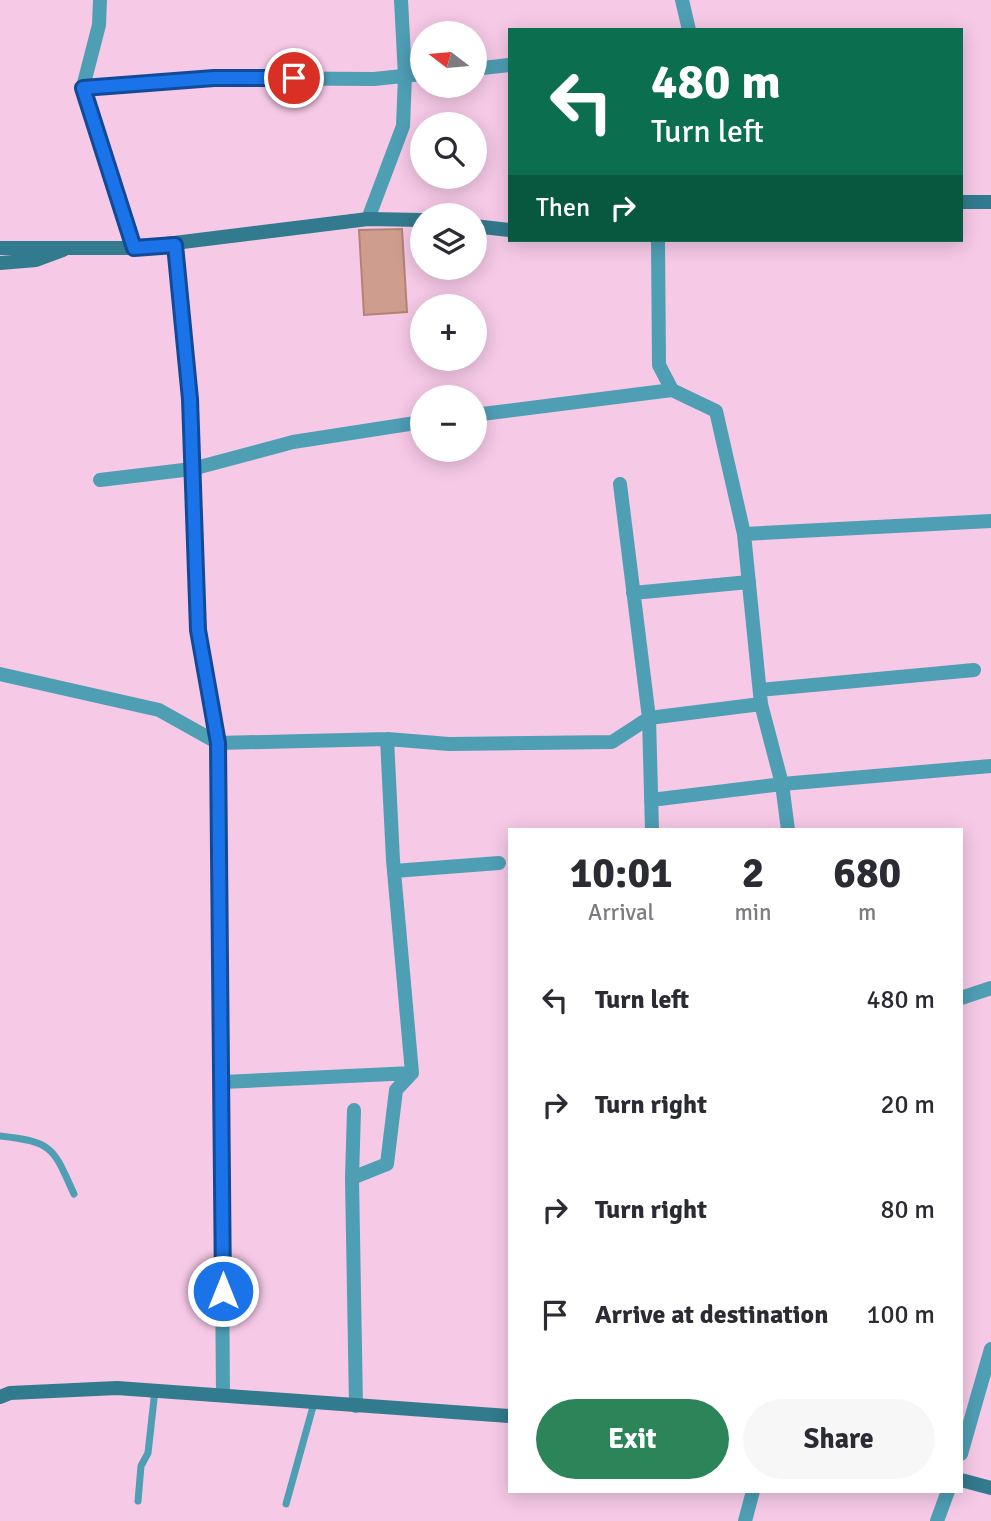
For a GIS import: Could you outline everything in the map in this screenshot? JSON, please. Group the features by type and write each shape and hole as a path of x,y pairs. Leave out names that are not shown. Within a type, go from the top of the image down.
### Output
{"street":[{"path":"100,0 99,25 83,88 134,248"},
{"path":"368,219 403,126 405,76 401,0"},
{"path":"682,0 689,28"},
{"path":"487,68 508,65"},
{"path":"83,88 214,78 374,79 410,75"},
{"path":"963,202 991,202"},
{"path":"0,248 134,248 368,219 410,220"},
{"path":"487,227 508,230"},
{"path":"658,242 659,365 672,390"},
{"path":"175,245 190,399 198,630 218,743 223,1395"},
{"path":"0,263 36,260 64,250"},
{"path":"487,413 672,390 716,411 744,534 760,697 782,784 788,828"},
{"path":"100,480 192,469 293,442 410,424"},
{"path":"620,484 649,718 652,828"},
{"path":"744,534 991,521"},
{"path":"633,593 748,582"},
{"path":"0,674 159,710 218,743 387,739 449,744 612,742 649,718 760,697 974,670"},
{"path":"352,1178 387,1164 396,1090 412,1073 394,871 387,739"},
{"path":"651,800 782,784 991,766"},
{"path":"394,871 499,863"},
{"path":"963,998 991,988"},
{"path":"222,1082 412,1073"},
{"path":"354,1110 352,1178 356,1406"},
{"path":"963,1447 991,1349"},
{"path":"0,1397 10,1393 117,1388 508,1416"},
{"path":"963,1481 991,1488"},
{"path":"745,1521 752,1493"},
{"path":"937,1521 947,1493"}],"lane":[{"path":"0,1136 39,1143 54,1150 74,1194"},
{"path":"138,1501 141,1466 148,1453 155,1390"},
{"path":"286,1504 314,1403"}],"building":[{"path":"402,229 407,312 364,315 359,230"}],"route":[{"path":"223,1291 218,743 198,630 190,399 175,245 134,248 83,88 214,78 294,78"}]}
